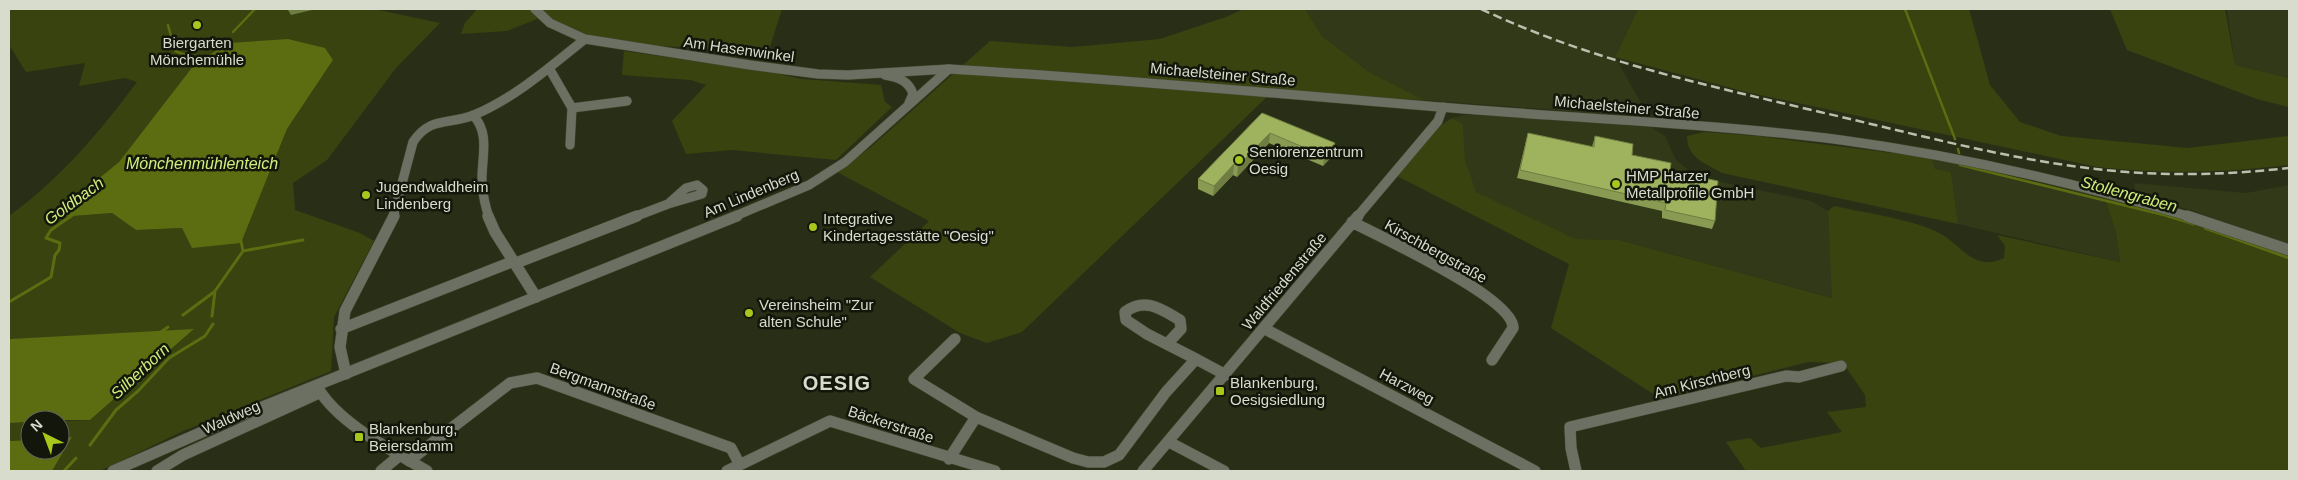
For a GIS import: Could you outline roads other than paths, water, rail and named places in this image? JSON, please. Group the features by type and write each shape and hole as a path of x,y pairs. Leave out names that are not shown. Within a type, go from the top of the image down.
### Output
{"street":[{"name":"Am Hasenwinkel","path":"535,9 550,23 585,39 794,71 841,74 949,68"},
{"path":"341,376 340,347 348,306 393,219 413,142 418,132 423,126 472,115 549,68 585,39"},
{"path":"549,68 572,108 570,145"},
{"name":"Am Lindenberg","path":"318,389 341,376 809,185 856,153 949,68"},
{"name":"Michaelsteiner Straße","path":"949,68 1735,131 1892,148 2039,177 2144,203 2289,250"},
{"path":"876,73 894,77 909,85 913,94 909,103"},
{"path":"572,108 627,102"},
{"name":"Waldfriedenstraße","path":"1143,471 1265,329 1352,222 1438,121 1443,107"},
{"path":"472,115 480,122 484,138 482,184 487,213 492,228 536,297"},
{"path":"342,329 668,204"},
{"name":"Kirschbergstraße","path":"1352,222 1465,282 1494,302 1514,325 1513,332 1492,360"},
{"path":"1167,344 1181,329 1180,320 1144,302 1132,305 1125,312 1126,321 1133,326 1167,344 1196,359 1226,375"},
{"name":"Harzweg","path":"1265,329 1535,471"},
{"path":"955,339 914,379 976,417 1072,458 1096,464 1109,461 1119,455 1166,392 1196,359"},
{"name":"Am Kirschberg","path":"1576,471 1571,448 1570,427 1786,376 1798,377 1841,366"},
{"name":"Bergmannstraße","path":"381,471 404,458 510,383 523,379 537,378 731,448 740,465"},
{"path":"114,471 225,422 318,389 335,409 404,458 427,471"},
{"name":"Waldweg","path":"157,471 183,455 318,389"},
{"path":"949,458 976,417"},
{"name":"Bäckerstraße","path":"727,471 830,421 995,471"},
{"path":"1169,442 1224,471"}],"water":[{"name":"Mönchenmühlenteich","path":"288,39 325,48 333,60 287,129 241,243 192,248 182,228 136,230 112,213 60,217 87,188 119,162 194,65 228,43"},
{"path":"194,329 90,420 70,420 70,410 20,410 20,422 9,423 9,339"},
{"path":"20,440 20,460 58,460 52,471 9,471 9,441"}],"waterway":[{"name":"Goldbach","path":"233,32 255,9"},
{"name":"Stollengraben","path":"1905,9 1955,139"},
{"path":"168,25 175,51 191,57 204,58"},
{"name":"Goldbach","path":"228,39 229,47"},
{"name":"Stollengraben","path":"1958,149 1959,153"},
{"name":"Stollengraben","path":"1960,165 2168,216"},
{"name":"Goldbach","path":"9,302 51,277 55,255 59,250 60,243 46,238 51,230 71,216"},
{"name":"Stollengraben","path":"2168,216 2194,224"},
{"name":"Stollengraben","path":"2205,228 2289,258"},
{"path":"243,251 303,240"},
{"name":"Silberborn","path":"241,241 243,251"},
{"name":"Silberborn","path":"212,316 215,291 243,251"},
{"path":"183,315 214,292"},
{"name":"Silberborn","path":"90,445 116,410 138,391 169,358 205,336 213,324"},
{"path":"161,332 168,327"},
{"name":"Silberborn","path":"64,471 76,458"}],"railway":[{"path":"1481,9 1564,43 1648,70 2010,156 2088,168 2167,174 2208,174 2289,168"}],"place":[{"name":"Biergarten Mönchemühle","path":"197,25"},
{"name":"Seniorenzentrum Oesig","path":"1239,160"},
{"name":"HMP Harzer Metallprofile GmbH","path":"1616,184"},
{"name":"Jugendwaldheim Lindenberg","path":"366,195"},
{"name":"Integrative Kindertagesstätte \"Oesig\"","path":"813,227"},
{"name":"Vereinsheim \"Zur alten Schule\"","path":"749,313"},
{"name":"Blankenburg, Oesigsiedlung","path":"1220,391"},
{"name":"Blankenburg, Beiersdamm","path":"359,437"}],"district":[{"name":"OESIG","path":"837,383"}]}
